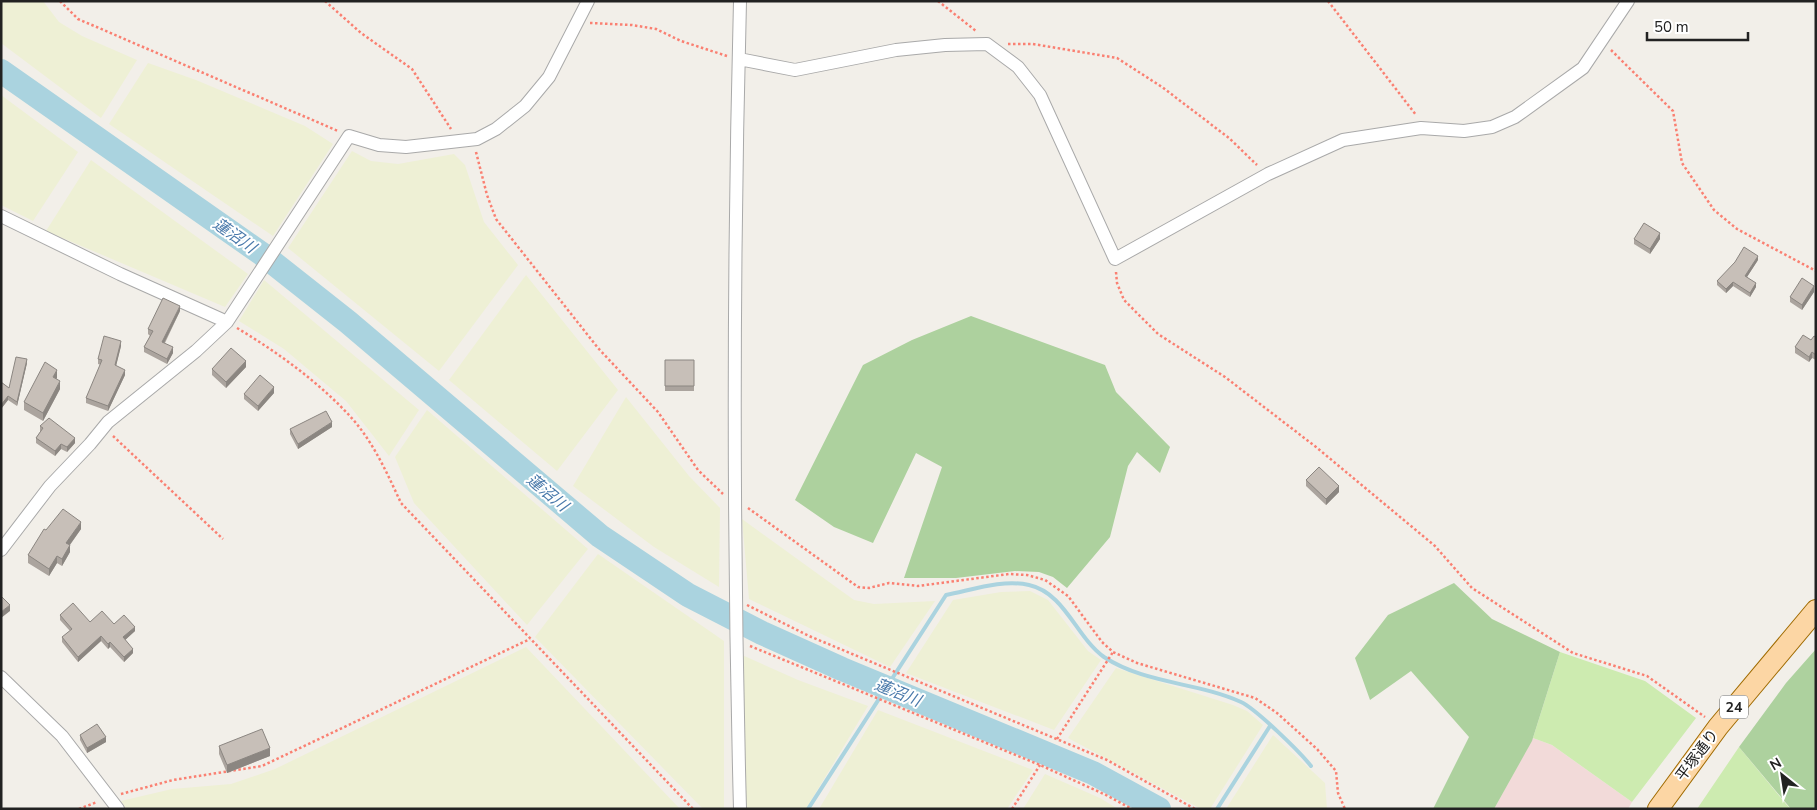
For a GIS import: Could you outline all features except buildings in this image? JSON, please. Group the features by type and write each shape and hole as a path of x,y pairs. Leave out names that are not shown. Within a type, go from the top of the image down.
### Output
{"main road":[{"name":"平塚通り","path":"1658,809 1718,727 1816,610"}],"street":[{"path":"1,550 50,486 104,427 196,351 227,322 349,136 379,144 406,147 477,139 496,129 525,106 549,77 588,1"},
{"path":"740,1 734,340 735,598 740,809"},
{"path":"738,59 795,70 896,50 944,45 987,44 1018,67 1040,95 1116,259 1268,174 1343,140 1421,128 1464,131 1492,128 1516,117 1583,68 1628,1"},
{"path":"1,216 120,274 227,322"},
{"path":"1,677 62,736 110,796 118,809"}],"path":[{"path":"60,1 78,19 349,136"},
{"path":"325,1 361,33 412,69 459,141"},
{"path":"938,1 980,34 987,44 1033,44 1117,58 1162,87 1229,138 1268,174"},
{"path":"1328,1 1417,118 1421,128"},
{"path":"579,20 632,24 656,29 681,41 738,59"},
{"path":"1602,41 1673,111 1682,163 1714,210 1737,229 1816,271"},
{"path":"477,139 476,154 496,219 598,348 658,412 698,470 735,505 744,505 858,587 869,588 888,583 918,586 1009,574 1027,575 1045,580 1068,596 1102,642 1112,652 1137,663 1255,698 1270,708 1317,749 1336,771 1338,793 1345,809"},
{"path":"1116,259 1117,282 1124,300 1158,334 1225,377 1316,446 1435,546 1472,588 1573,654 1647,676 1718,727"},
{"path":"227,322 275,351 311,380 350,416 384,466 401,503 693,809"},
{"path":"104,427 223,539"},
{"path":"735,598 809,636 1107,760 1195,809"},
{"path":"736,636 870,696 1040,765 1106,794 1132,809"},
{"path":"79,809 110,796 173,780 262,766 530,639"},
{"path":"1057,739 1112,652"},
{"path":"1012,809 1040,765"}],"shaded area":[{"path":"1533,738 1552,745 1632,802 1628,809 1494,809"}],"green space":[{"path":"1,1 43,1 59,22 82,36 137,60 101,118 1,43"},
{"path":"148,63 196,80 305,126 333,144 273,236 109,124"},
{"path":"1,95 78,152 33,221 1,205"},
{"path":"352,151 371,161 398,164 454,154 465,165 484,222 518,265 439,371 288,248"},
{"path":"91,160 248,274 225,307 46,231"},
{"path":"526,275 618,390 557,471 449,380"},
{"path":"264,280 419,410 389,456 346,401 284,349 239,321"},
{"path":"971,316 1105,365 1116,392 1170,447 1160,473 1137,452 1128,466 1110,537 1067,588 1053,577 1039,572 1015,571 956,578 904,578 942,467 916,453 873,543 834,527 795,500 863,365 912,340"},
{"path":"626,397 689,476 720,508 719,587 654,547 573,486"},
{"path":"427,410 588,549 527,625 414,503 395,457"},
{"path":"742,519 854,600 874,604 935,601 890,667 749,599"},
{"path":"598,554 724,641 724,809 703,809 535,637"},
{"path":"1454,583 1492,619 1560,652 1532,741 1494,809 1433,809 1469,737 1411,671 1370,700 1355,658 1388,615"},
{"path":"1030,591 1048,600 1088,651 1101,660 1054,730 906,673 953,600 1001,592"},
{"path":"526,647 680,809 126,809 121,801 172,789 231,784 275,769"},
{"path":"1816,649 1816,809 1791,809 1739,747 1786,683"},
{"path":"1560,652 1645,681 1696,718 1632,802 1552,745 1533,738"},
{"path":"742,655 798,680 868,706 806,809 746,809"},
{"path":"1116,668 1233,705 1247,711 1263,725 1210,809 1201,809 1068,738"},
{"path":"878,710 1033,770 1007,809 819,809"},
{"path":"1273,735 1325,783 1327,809 1226,809"},
{"path":"1739,747 1786,804 1791,809 1697,809"},
{"path":"1045,774 1100,798 1118,809 1023,809"}],"waterway":[{"name":"蓮沼川","path":"1,71 262,254 348,322 600,536 688,595 762,633 842,669 1093,773 1159,809"},
{"path":"808,809 946,595 1008,583 1029,585 1052,597 1094,648 1104,657 1120,666 1154,678 1224,695 1248,706 1278,731 1311,766"},
{"path":"1217,809 1270,726"}]}
